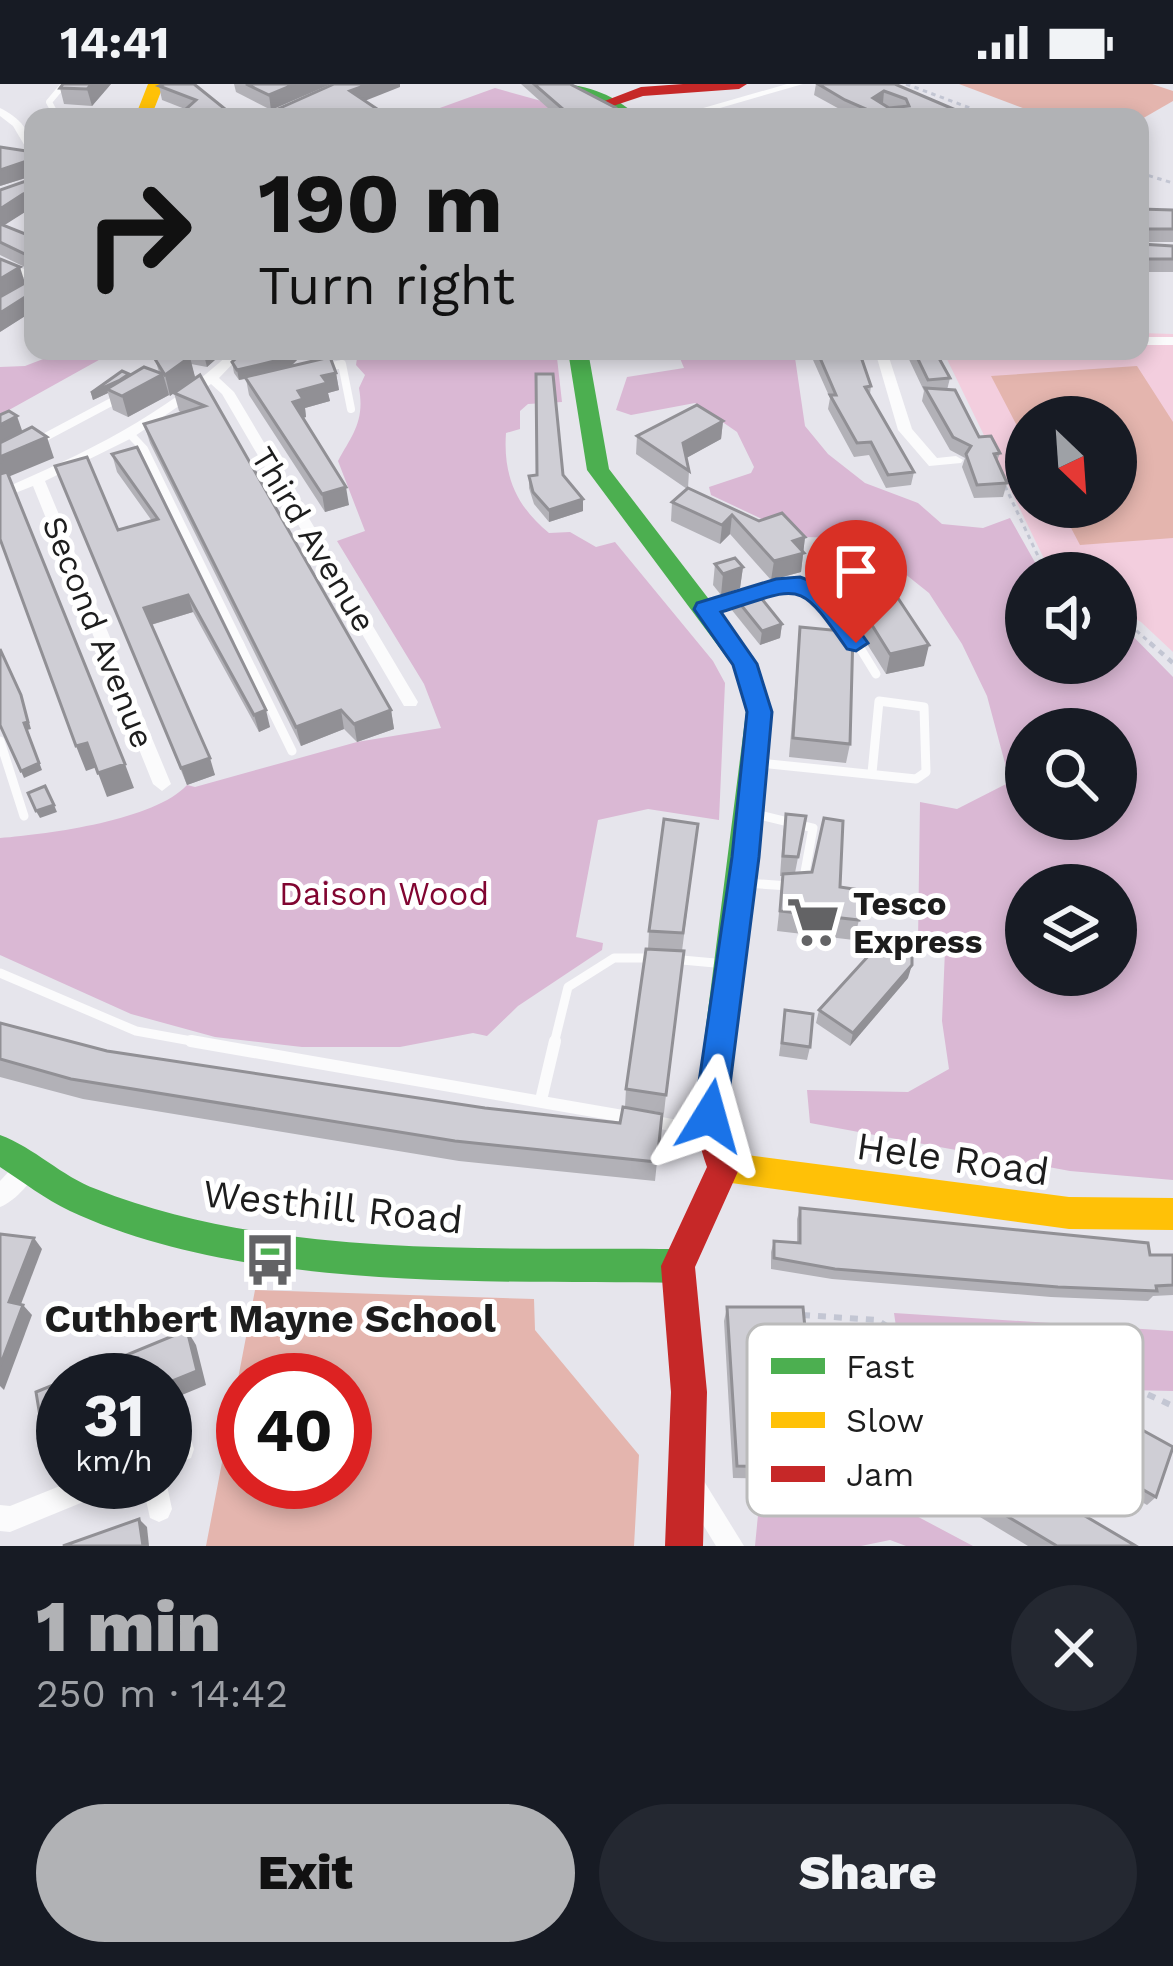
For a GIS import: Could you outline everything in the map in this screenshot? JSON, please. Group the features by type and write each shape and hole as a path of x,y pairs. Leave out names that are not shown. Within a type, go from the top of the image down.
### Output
{"street":[{"path":"565,84 629,99 739,84"},
{"path":"710,108 798,84"},
{"path":"0,495 129,433 213,379 231,360"},
{"path":"580,360 598,470 706,609 754,683 759,712 710,1132 724,1168 678,1266 689,1392 684,1546"},
{"path":"884,360 905,430 934,463 956,460"},
{"name":"Third Avenue","path":"213,379 231,391 410,702"},
{"name":"Second Avenue","path":"37,479 162,784"},
{"name":"Westhill Road","path":"0,1150 89,1203 206,1236 428,1258 678,1266"},
{"path":"0,1197 30,1164"},
{"name":"Hele Road","path":"724,1168 1069,1213 1173,1214"},
{"path":"687,1478 730,1546"},
{"path":"0,1518 36,1508"}],"lane":[{"path":"52,108 49,102 64,84"},
{"path":"314,370 342,364 351,410"},
{"path":"30,445 125,394"},
{"path":"129,433 153,466 292,751"},
{"path":"706,609 776,587 800,585 821,593 876,674"},
{"path":"754,762 916,779 926,772 924,707 879,701 877,765 872,772"},
{"path":"0,741 24,816"},
{"path":"742,883 802,886 813,828 750,813"},
{"path":"541,1100 568,987 614,958 632,955 732,965"},
{"path":"0,974 136,1031 710,1132"}],"path":[{"path":"909,86 969,108"},
{"path":"997,471 1036,552"},
{"path":"1137,631 1173,663"},
{"path":"791,1314 883,1324"},
{"path":"1143,1392 1173,1406"}],"green space":[{"path":"495,88 555,108 440,108"},
{"path":"41,360 99,360 0,415 0,367"},
{"name":"Daison Wood","path":"357,360 557,360 562,402 528,404 520,411 520,429 506,433 514,489 549,533 570,532 596,547 615,542 713,661 725,683 719,820 648,809 598,820 576,937 603,943 602,950 518,1006 487,1036 473,1033 400,1047 302,1047 215,1037 131,1014 0,955 0,838 100,823 151,807 187,785 195,787 357,742 441,728 424,684 337,541 365,531 338,461 359,419 359,388 365,375"},
{"path":"681,360 795,360 805,426 828,454 865,483 918,503 942,524 983,528 1005,520 1005,528 1016,528 1029,552 1005,552 1005,684 1137,684 1137,640 1173,677 1173,1180 1070,1171 810,1123 807,1090 908,1092 949,1069 942,1021 945,950 918,941 920,802 957,809 1005,785 1005,840 1137,840 1137,708 1005,708 1005,763 987,696 962,644 929,593 860,538 800,537 711,495 709,487 751,473 754,467 737,432 695,403 631,415 616,410 627,377 684,368"},
{"path":"894,1313 1064,1324 896,1324"},
{"path":"1143,1329 1173,1331 1173,1391 1143,1390"},
{"path":"758,1516 916,1516 973,1546 906,1546 890,1540 861,1546 755,1546"}],"shaded area":[{"path":"959,84 1152,84 1173,91 1173,101 1149,115 1149,108 1023,108"},
{"path":"1149,333 1173,334 1173,652 1137,620 1137,552 1041,552 1029,528 1137,528 1137,396 1005,396 1005,478 947,360 1149,360"},
{"path":"1137,366 1173,422 1173,538 1080,545 1071,528 1137,528 1137,396 1005,396 1005,403 991,376"},
{"path":"255,1290 534,1299 535,1330 639,1455 634,1546 206,1546 216,1494 216,1509 372,1509 372,1353 243,1353"}],"building":[{"path":"92,84 87,89 60,88"},
{"path":"194,84 224,108 187,108 196,100 159,86"},
{"path":"246,84 295,84 269,95"},
{"path":"334,84 369,84 350,91 376,108 280,108"},
{"path":"534,84 570,84 616,108 562,108"},
{"path":"818,84 895,84 951,108 889,108 863,108","holes":["884,91 906,99 909,106 889,108 873,98"]},
{"path":"0,147 24,151 24,162 0,170"},
{"path":"24,182 24,194 0,209 0,190"},
{"path":"1149,209 1173,210 1173,229 1149,229"},
{"path":"0,224 24,233 24,254 0,242"},
{"path":"1149,244 1173,246 1173,259 1149,259"},
{"path":"0,259 20,267 0,279"},
{"path":"24,283 24,298 0,313 0,297"},
{"path":"156,360 186,360 165,375"},
{"path":"234,360 279,360 237,370"},
{"path":"331,360 336,373 322,376 327,383 298,391 303,399 293,402 346,487 322,494 245,377"},
{"path":"821,360 862,360 871,386 865,387 914,472 888,475 871,442 857,443 830,395 836,395"},
{"path":"918,360 940,360 950,378 928,380"},
{"path":"144,367 163,374 122,396 107,389"},
{"path":"122,371 129,374 91,393"},
{"path":"536,374 553,374 563,475 583,499 549,510 533,492 529,476 537,475"},
{"path":"200,375 391,710 354,724 341,710 296,727 144,424 205,406 174,393"},
{"path":"925,388 955,390 979,437 991,436 1000,453 994,454 1005,483 977,485 966,454 971,446 953,437"},
{"path":"697,405 723,421 683,443 689,471 637,436"},
{"path":"9,411 17,416 0,425 0,415"},
{"path":"32,427 47,437 0,457 0,443"},
{"path":"137,447 266,710 254,715 188,595 144,608 210,758 181,768 55,466 87,457 118,530 158,519 112,454"},
{"path":"7,472 125,764 98,773 87,743 76,746 0,539 0,474"},
{"path":"688,488 759,521 782,513 805,537 793,541 804,553 774,561 732,515 722,525 672,502"},
{"path":"735,558 743,567 723,574 715,564"},
{"path":"876,565 929,645 890,654 839,572"},
{"path":"753,588 782,624 762,631 733,595"},
{"path":"800,627 853,632 850,744 793,738"},
{"path":"0,649 21,695 28,722 24,723 39,763 21,771 0,725"},
{"path":"45,786 54,805 36,811 28,793"},
{"path":"786,814 806,816 798,857 783,856"},
{"path":"824,818 843,821 840,887 860,890 859,920 780,911 783,874 812,872"},
{"path":"664,819 698,824 683,933 649,931"},
{"path":"882,941 912,944 912,965 853,1033 819,1010"},
{"path":"646,949 684,951 666,1095 626,1089"},
{"path":"785,1010 813,1014 810,1047 782,1043"},
{"path":"0,1023 107,1051 485,1108 620,1123 623,1107 662,1114 657,1162 455,1141 71,1079 0,1059"},
{"path":"800,1208 1148,1243 1150,1255 1173,1255 1173,1285 1156,1286 1157,1291 1058,1287 835,1269 774,1258 774,1241 800,1243"},
{"path":"0,1234 34,1238 9,1302 23,1305 0,1366"},
{"path":"727,1307 803,1307 805,1324 747,1324 747,1466 737,1466"},
{"path":"187,1330 197,1371 192,1373 192,1353 131,1353"},
{"path":"1143,1430 1173,1447 1156,1497 1143,1490"},
{"path":"1007,1516 1085,1516 1136,1546 1057,1546"},
{"path":"139,1519 143,1546 63,1546"}],"traffic: fast":[{"path":"565,84 618,108"},
{"path":"580,360 598,470 745,664 759,712 716,1073"},
{"path":"0,1150 95,1205 165,1227 237,1242 384,1259 678,1266"}],"traffic: slow":[{"path":"147,108 156,84"},
{"path":"724,1167 1069,1213 1173,1214"}],"traffic: jam":[{"path":"610,102 641,92 739,84"},
{"path":"684,1546 689,1392 678,1266 724,1167 710,1132 716,1073"}],"place":[{"name":"Tesco Express","path":"813,922"},
{"name":"Cuthbert Mayne School","path":"270,1260"}],"route":[{"path":"710,1116 746,857 759,712 745,664 706,609 776,587 800,585 821,593 856,643"}]}
